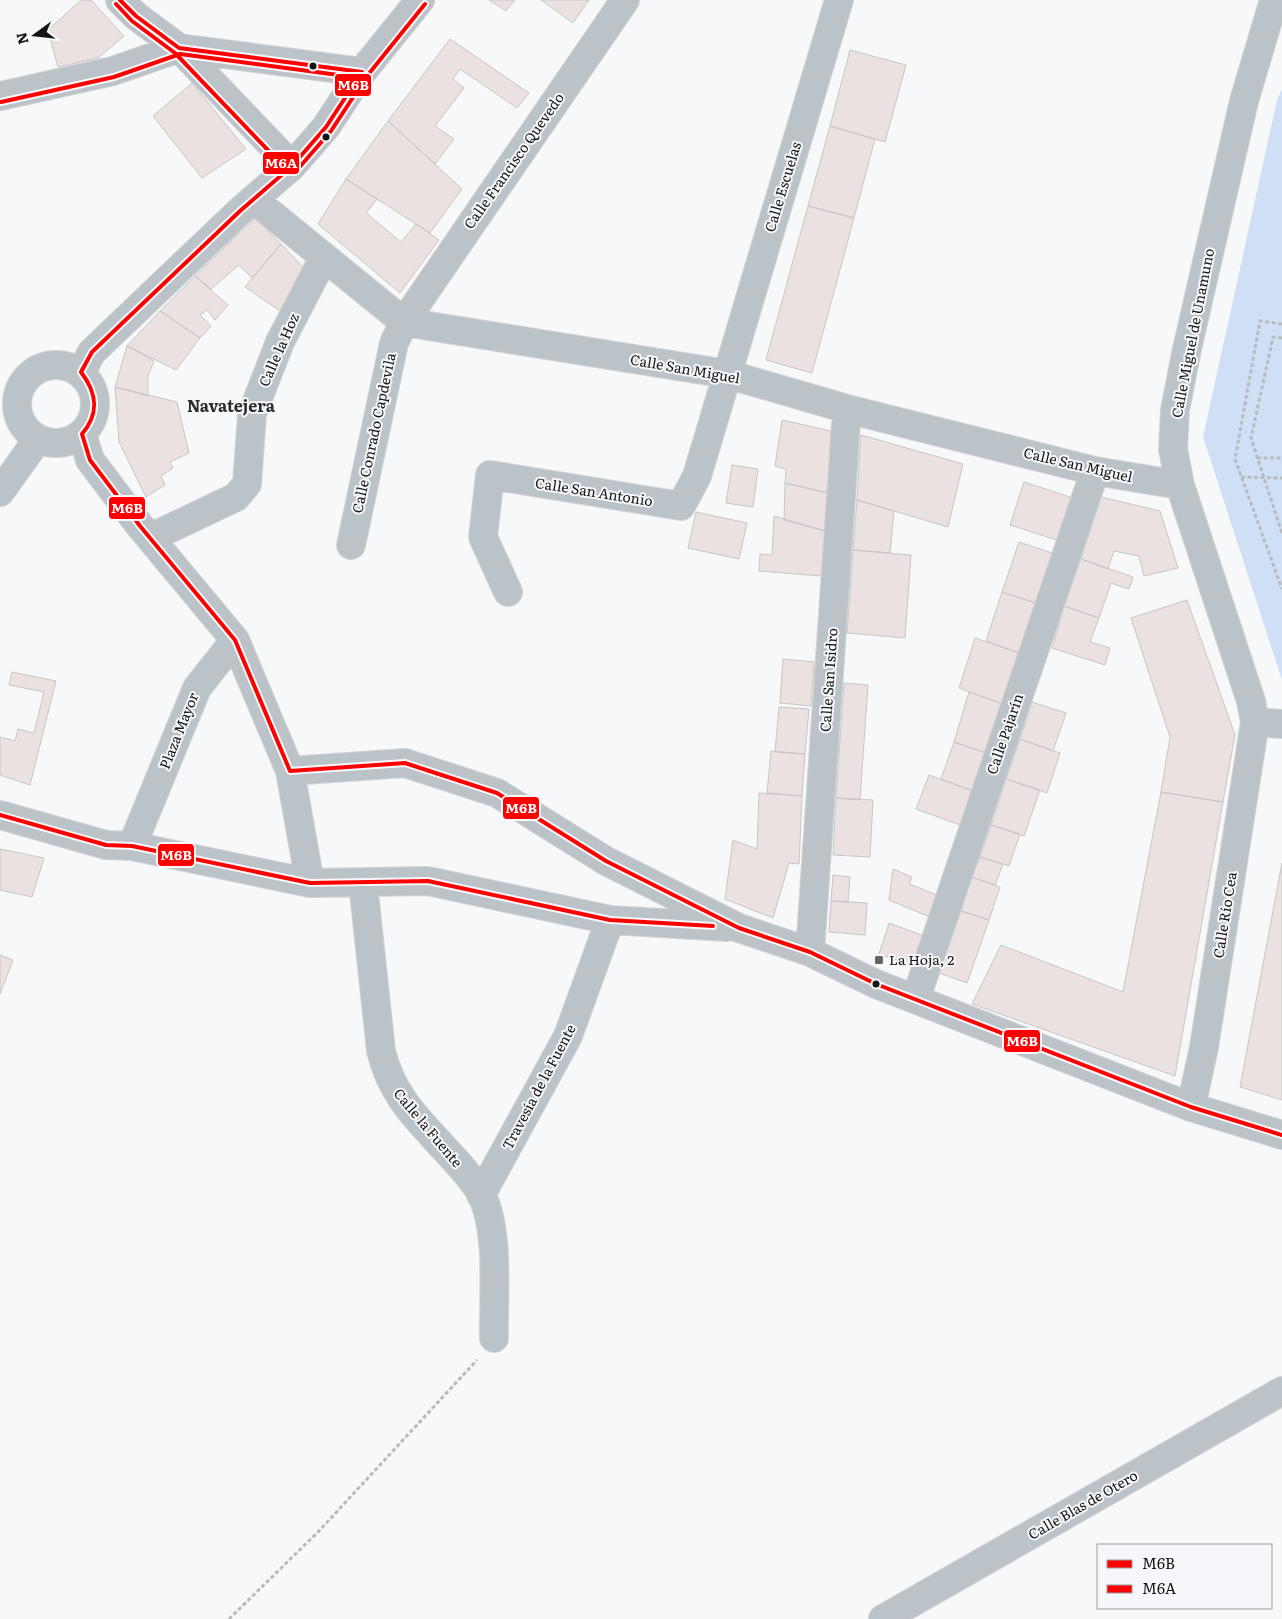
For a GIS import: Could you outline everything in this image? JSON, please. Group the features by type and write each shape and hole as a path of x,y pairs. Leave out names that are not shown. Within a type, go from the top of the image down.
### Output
{"street":[{"path":"120,0 136,16 179,48 292,166"},
{"path":"81,372 92,352 292,166 326,127 362,72 420,0"},
{"name":"Calle Francisco Quevedo","path":"404,322 625,0"},
{"name":"Calle Escuelas","path":"727,374 839,0"},
{"name":"Calle Miguel de Unamuno","path":"1269,723 1251,701 1180,485 1174,449 1175,410 1187,349 1244,101 1274,0"},
{"path":"0,96 113,72 179,48 362,72"},
{"name":"Calle San Miguel","path":"254,200 404,322 727,374 847,409 1095,471 1180,485"},
{"name":"Calle la Hoz","path":"150,538 236,497 247,484 252,414 280,342 324,257"},
{"name":"Calle Conrado Capdevila","path":"351,545 394,342 404,322"},
{"path":"52,364 67,365 81,372 91,383 96,398 95,412 90,426 82,434 66,442 52,444 38,439 25,428 9,396 24,379 38,368 52,364"},
{"name":"Calle San Antonio","path":"508,592 483,537 490,475 681,506 697,476 727,374"},
{"name":"Calle San Isidro","path":"810,952 847,409"},
{"path":"82,434 90,460 150,538 235,640 290,771 310,883"},
{"path":"0,492 38,439"},
{"name":"Calle Pajarín","path":"916,998 1095,471"},
{"name":"Plaza Mayor","path":"132,846 197,688 235,640"},
{"name":"Calle Río Cea","path":"1191,1107 1269,723"},
{"path":"290,771 406,764 497,793 606,861 739,928 810,952 876,984 916,998 1191,1107 1282,1135"},
{"path":"0,815 106,845 132,846 310,883 428,881 610,920 739,928"},
{"name":"Calle la Fuente","path":"363,883 381,1051 386,1075 399,1098 469,1177 482,1195 492,1228 494,1338"},
{"name":"Travesía de la Fuente","path":"482,1195 568,1036 610,920"},
{"name":"Calle Blas de Otero","path":"884,1619 1282,1391"}],"path":[{"path":"1282,324 1260,321 1235,459 1282,589"},
{"path":"1282,338 1273,337 1251,438 1282,533"},
{"path":"1257,458 1282,458"},
{"path":"1241,477 1282,478"},
{"path":"229,1619 325,1525 470,1369 494,1338"}],"shaded area":[{"path":"1282,89 1282,680 1203,437 1277,100"}],"building":[{"path":"81,0 91,0 124,36 98,58 58,67 48,30"},
{"path":"489,0 515,0 506,11"},
{"path":"541,0 589,0 573,23"},
{"path":"450,39 529,93 517,108 460,69 453,79 464,88 435,126 454,139 435,164 388,121"},
{"path":"850,50 906,65 885,142 830,126"},
{"path":"192,83 246,149 202,178 153,116"},
{"path":"388,121 462,189 430,233 346,179"},
{"path":"830,126 875,139 854,218 808,206"},
{"path":"346,179 377,199 366,213 401,242 416,224 439,240 400,293 318,224"},
{"path":"808,206 854,218 812,373 766,360"},
{"path":"255,218 281,244 252,278 239,265 211,289 195,276"},
{"path":"281,244 305,269 280,311 245,287"},
{"path":"195,276 228,305 215,320 207,310 200,315 211,326 200,338 160,311"},
{"path":"160,311 200,338 176,370 127,346"},
{"path":"127,346 154,361 148,376 148,396 115,387"},
{"path":"115,387 177,402 189,453 170,462 173,468 161,476 165,485 146,497 119,442"},
{"path":"782,420 831,431 828,493 785,483 786,469 775,466"},
{"path":"861,435 963,464 948,527 857,500"},
{"path":"732,465 758,469 753,507 726,503"},
{"path":"1024,482 1073,498 1060,541 1010,525"},
{"path":"785,483 828,493 825,531 784,520"},
{"path":"1101,497 1160,511 1178,568 1144,576 1139,556 1114,551 1108,569 1081,559"},
{"path":"857,500 894,511 890,553 853,550"},
{"path":"696,512 747,523 739,559 688,548"},
{"path":"774,516 825,531 821,576 759,571 760,554 772,555"},
{"path":"1019,542 1055,554 1039,604 1002,592"},
{"path":"853,550 911,555 905,638 847,633"},
{"path":"1081,559 1133,577 1129,589 1111,583 1099,618 1064,606"},
{"path":"1002,592 1039,604 1022,654 986,641"},
{"path":"1187,600 1235,735 1223,802 1161,792 1170,737 1131,618"},
{"path":"1064,606 1099,618 1090,642 1110,648 1105,665 1052,648"},
{"path":"975,638 1022,654 1005,705 959,688"},
{"path":"783,659 814,662 811,706 780,703"},
{"path":"12,672 56,681 30,785 0,775 0,737 15,741 18,729 34,733 44,692 9,685"},
{"path":"844,683 868,685 860,800 836,798"},
{"path":"969,692 1009,706 986,753 954,742"},
{"path":"1032,702 1066,713 1053,751 1020,739"},
{"path":"779,707 809,709 805,754 775,752"},
{"path":"1020,739 1060,753 1047,793 1006,779"},
{"path":"954,742 986,753 973,791 941,779"},
{"path":"771,751 805,754 802,796 767,793"},
{"path":"929,775 973,791 960,825 916,809"},
{"path":"1006,779 1040,790 1024,836 991,825"},
{"path":"1161,792 1223,802 1175,1076 972,1004 1001,945 1123,992"},
{"path":"759,793 802,796 799,864 789,863 773,918 725,899 733,840 757,849"},
{"path":"836,798 873,800 870,857 833,855"},
{"path":"991,825 1020,834 1009,866 980,857"},
{"path":"0,849 44,858 32,897 0,890"},
{"path":"980,857 1003,864 995,885 972,877"},
{"path":"1282,863 1282,1100 1240,1087"},
{"path":"893,869 912,877 909,884 937,895 930,917 889,900"},
{"path":"833,875 850,877 848,902 831,901"},
{"path":"972,877 1000,887 989,920 961,911"},
{"path":"831,901 867,903 865,935 829,932"},
{"path":"961,911 989,920 967,983 939,973"},
{"path":"889,923 924,936 912,966 879,954"},
{"path":"0,955 13,960 0,994"}],"transit line":[{"name":"M6B","path":"120,0 136,16 179,48 362,72 326,127 292,166 240,211 92,352 81,372 93,395 94,403 92,418 82,434 90,460 140,526 235,640 290,771 405,763 497,793 606,861 739,928 810,952 876,984 1191,1107 1282,1135"},
{"name":"M6A","path":"116,4 132,21 175,53 287,170 292,172 297,170 331,131 367,76 425,4"},
{"name":"M6A","path":"1,102 114,77 180,54 361,78"},
{"name":"M6B","path":"0,815 106,845 132,846 310,883 428,881 610,920 713,926"}],"place":[{"name":"La Hoja, 2","path":"879,960"}],"district":[{"name":"Navatejera","path":"231,406"}]}
